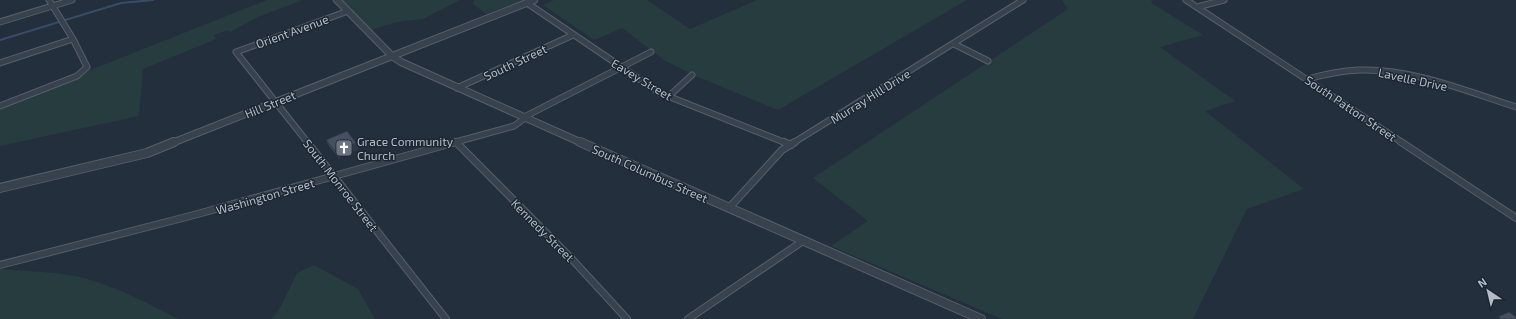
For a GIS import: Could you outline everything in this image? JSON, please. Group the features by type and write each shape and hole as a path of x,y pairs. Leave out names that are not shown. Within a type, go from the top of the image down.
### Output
{"street":[{"path":"0,106 77,76 85,70 87,66 73,39 49,0"},
{"path":"0,22 72,0"},
{"name":"South Columbus Street","path":"337,0 392,56 401,62 981,319"},
{"name":"Hill Street","path":"0,188 141,155 534,0"},
{"name":"Murray Hill Drive","path":"729,208 769,162 791,145 1023,0"},
{"name":"South Patton Street","path":"1186,0 1308,79 1516,218"},
{"path":"1197,7 1224,0"},
{"name":"Eavey Street","path":"527,3 651,88 791,145"},
{"name":"Orient Avenue","path":"236,52 348,12"},
{"name":"South Street","path":"457,88 573,35"},
{"path":"0,63 73,39"},
{"path":"954,44 988,61"},
{"name":"South Monroe Street","path":"236,52 446,319"},
{"name":"Washington Street","path":"0,265 124,234 514,126 524,117 651,52"},
{"name":"Lavelle Drive","path":"1308,79 1324,73 1348,70 1394,73 1434,82 1516,107"},
{"path":"668,96 692,75"},
{"name":"Kennedy Street","path":"456,142 570,257 627,319"},
{"path":"688,319 803,241"}],"green space":[{"path":"267,0 303,0 258,17 230,32 228,30 214,35 216,39 143,69 139,116 0,146 0,108 40,90"},
{"path":"341,0 460,0 423,19 397,22 371,30"},
{"path":"474,0 522,0 486,14 473,4"},
{"path":"554,0 647,0 690,29 757,0 967,0 778,110 693,75 664,60 622,28 594,40 543,5"},
{"path":"1062,0 1151,0 1153,4 1203,35 1160,47 1235,101 1205,111 1304,189 1247,209 1193,319 1002,319 831,246 868,221 813,178 1068,9"},
{"path":"314,265 358,289 375,319 271,319 279,310 297,273"},
{"path":"0,269 47,272 83,278 126,293 178,319 0,319"}],"building":[{"path":"347,131 356,143 336,152 326,140"},
{"path":"1509,312 1516,317 1516,319 1501,319 1498,317"}],"waterway":[{"path":"0,40 121,3 153,0"}],"place":[{"name":"Grace Community Church","path":"344,148"}]}
